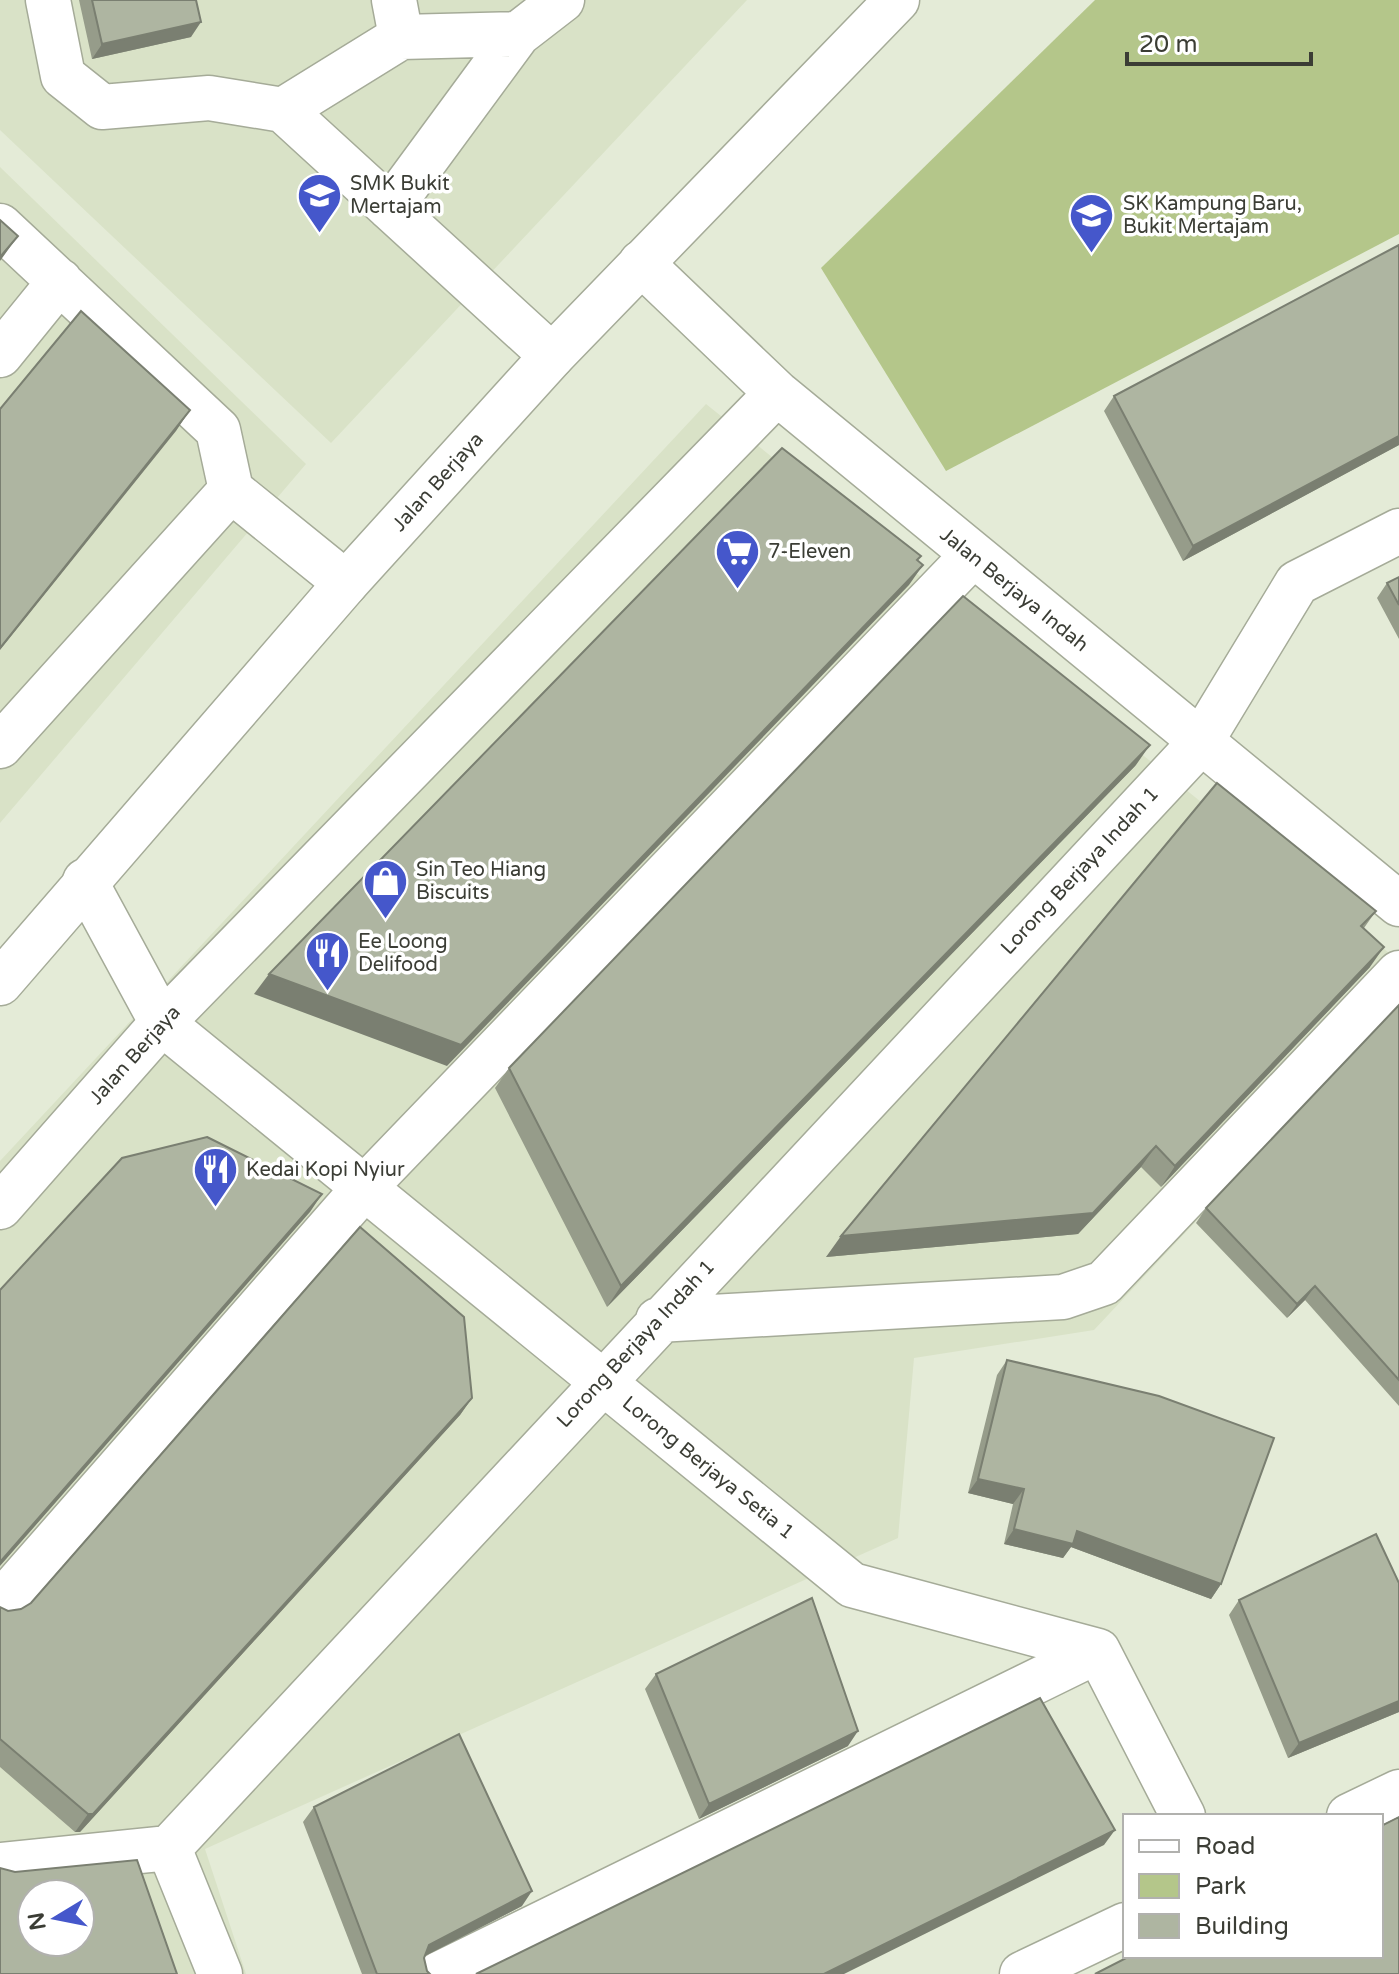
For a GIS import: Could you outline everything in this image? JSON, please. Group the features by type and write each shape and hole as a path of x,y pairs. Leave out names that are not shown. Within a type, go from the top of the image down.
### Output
{"street":[{"path":"48,0 63,76 102,107 209,98 283,110 552,356"},
{"path":"390,208 518,34 562,0"},
{"name":"Jalan Berjaya","path":"0,983 85,881 346,583 552,356 897,0"},
{"path":"283,110 397,19 518,34"},
{"path":"0,226 218,430 231,490 346,583"},
{"name":"Jalan Berjaya Indah","path":"641,263 777,393 1399,904"},
{"path":"0,355 60,281"},
{"name":"Jalan Berjaya","path":"0,1207 162,1023 777,393"},
{"path":"0,746 231,490"},
{"name":"Lorong Berjaya Indah 1","path":"169,1848 600,1381 1200,743 1297,583 1399,531"},
{"path":"0,1604 364,1188 972,556"},
{"name":"Lorong Berjaya Setia 1","path":"85,881 162,1023 852,1585 1098,1651"},
{"path":"658,1320 1063,1297 1104,1283 1399,973"},
{"path":"439,1974 1098,1651 1182,1814"},
{"path":"1353,1814 1399,1792"},
{"path":"0,1865 169,1848 220,1974"},
{"path":"1022,1974 1123,1926"}],"shaded area":[{"name":"SMK Bukit Mertajam","path":"0,0 747,0 331,443 0,130"},
{"path":"0,167 306,464 0,823"},
{"path":"706,404 1399,961 1399,1005 1094,1330 914,1358 898,1538 205,1849 246,1974 0,1974 0,1161"}],"green space":[{"name":"SK Kampung Baru, Bukit Mertajam","path":"1095,0 1399,0 1399,234 946,471 821,268"}],"building":[{"path":"92,0 196,0 201,22 102,44"},
{"path":"0,220 18,236 0,257"},
{"path":"1399,245 1399,436 1193,546 1114,396"},
{"path":"81,311 190,410 0,648 0,409"},
{"path":"782,448 921,556 917,560 923,565 461,1045 269,974"},
{"path":"1399,577 1399,605 1387,583"},
{"path":"963,596 1150,745 621,1286 509,1068"},
{"path":"1217,783 1376,911 1361,926 1384,947 1175,1166 1156,1146 1093,1213 841,1236"},
{"path":"1399,1005 1399,1380 1315,1286 1297,1304 1206,1208"},
{"path":"207,1137 322,1194 0,1562 0,1290 122,1158"},
{"path":"360,1227 464,1317 472,1398 93,1814 88,1814 0,1739 0,1607 8,1611 31,1603"},
{"path":"1007,1360 1159,1396 1274,1438 1221,1584 1077,1531 1073,1544 1014,1529 1024,1489 978,1479"},
{"path":"1376,1534 1399,1583 1399,1701 1299,1743 1239,1600"},
{"path":"812,1598 858,1731 709,1804 656,1674"},
{"path":"1040,1698 1115,1830 824,1974 476,1974"},
{"path":"459,1734 532,1891 429,1945 424,1958 430,1974 377,1974 314,1807"},
{"path":"1399,1817 1399,1974 1095,1974 1126,1958 1383,1958 1383,1825"},
{"path":"137,1860 177,1974 0,1974 0,1868 15,1872"}],"place":[{"name":"SMK Bukit Mertajam","path":"319,235"},
{"name":"SK Kampung Baru, Bukit Mertajam","path":"1092,255"},
{"name":"7-Eleven","path":"737,591"},
{"name":"Sin Teo Hiang Biscuits","path":"385,920"},
{"name":"Ee Loong Delifood","path":"327,992"},
{"name":"Kedai Kopi Nyiur","path":"215,1209"}]}
